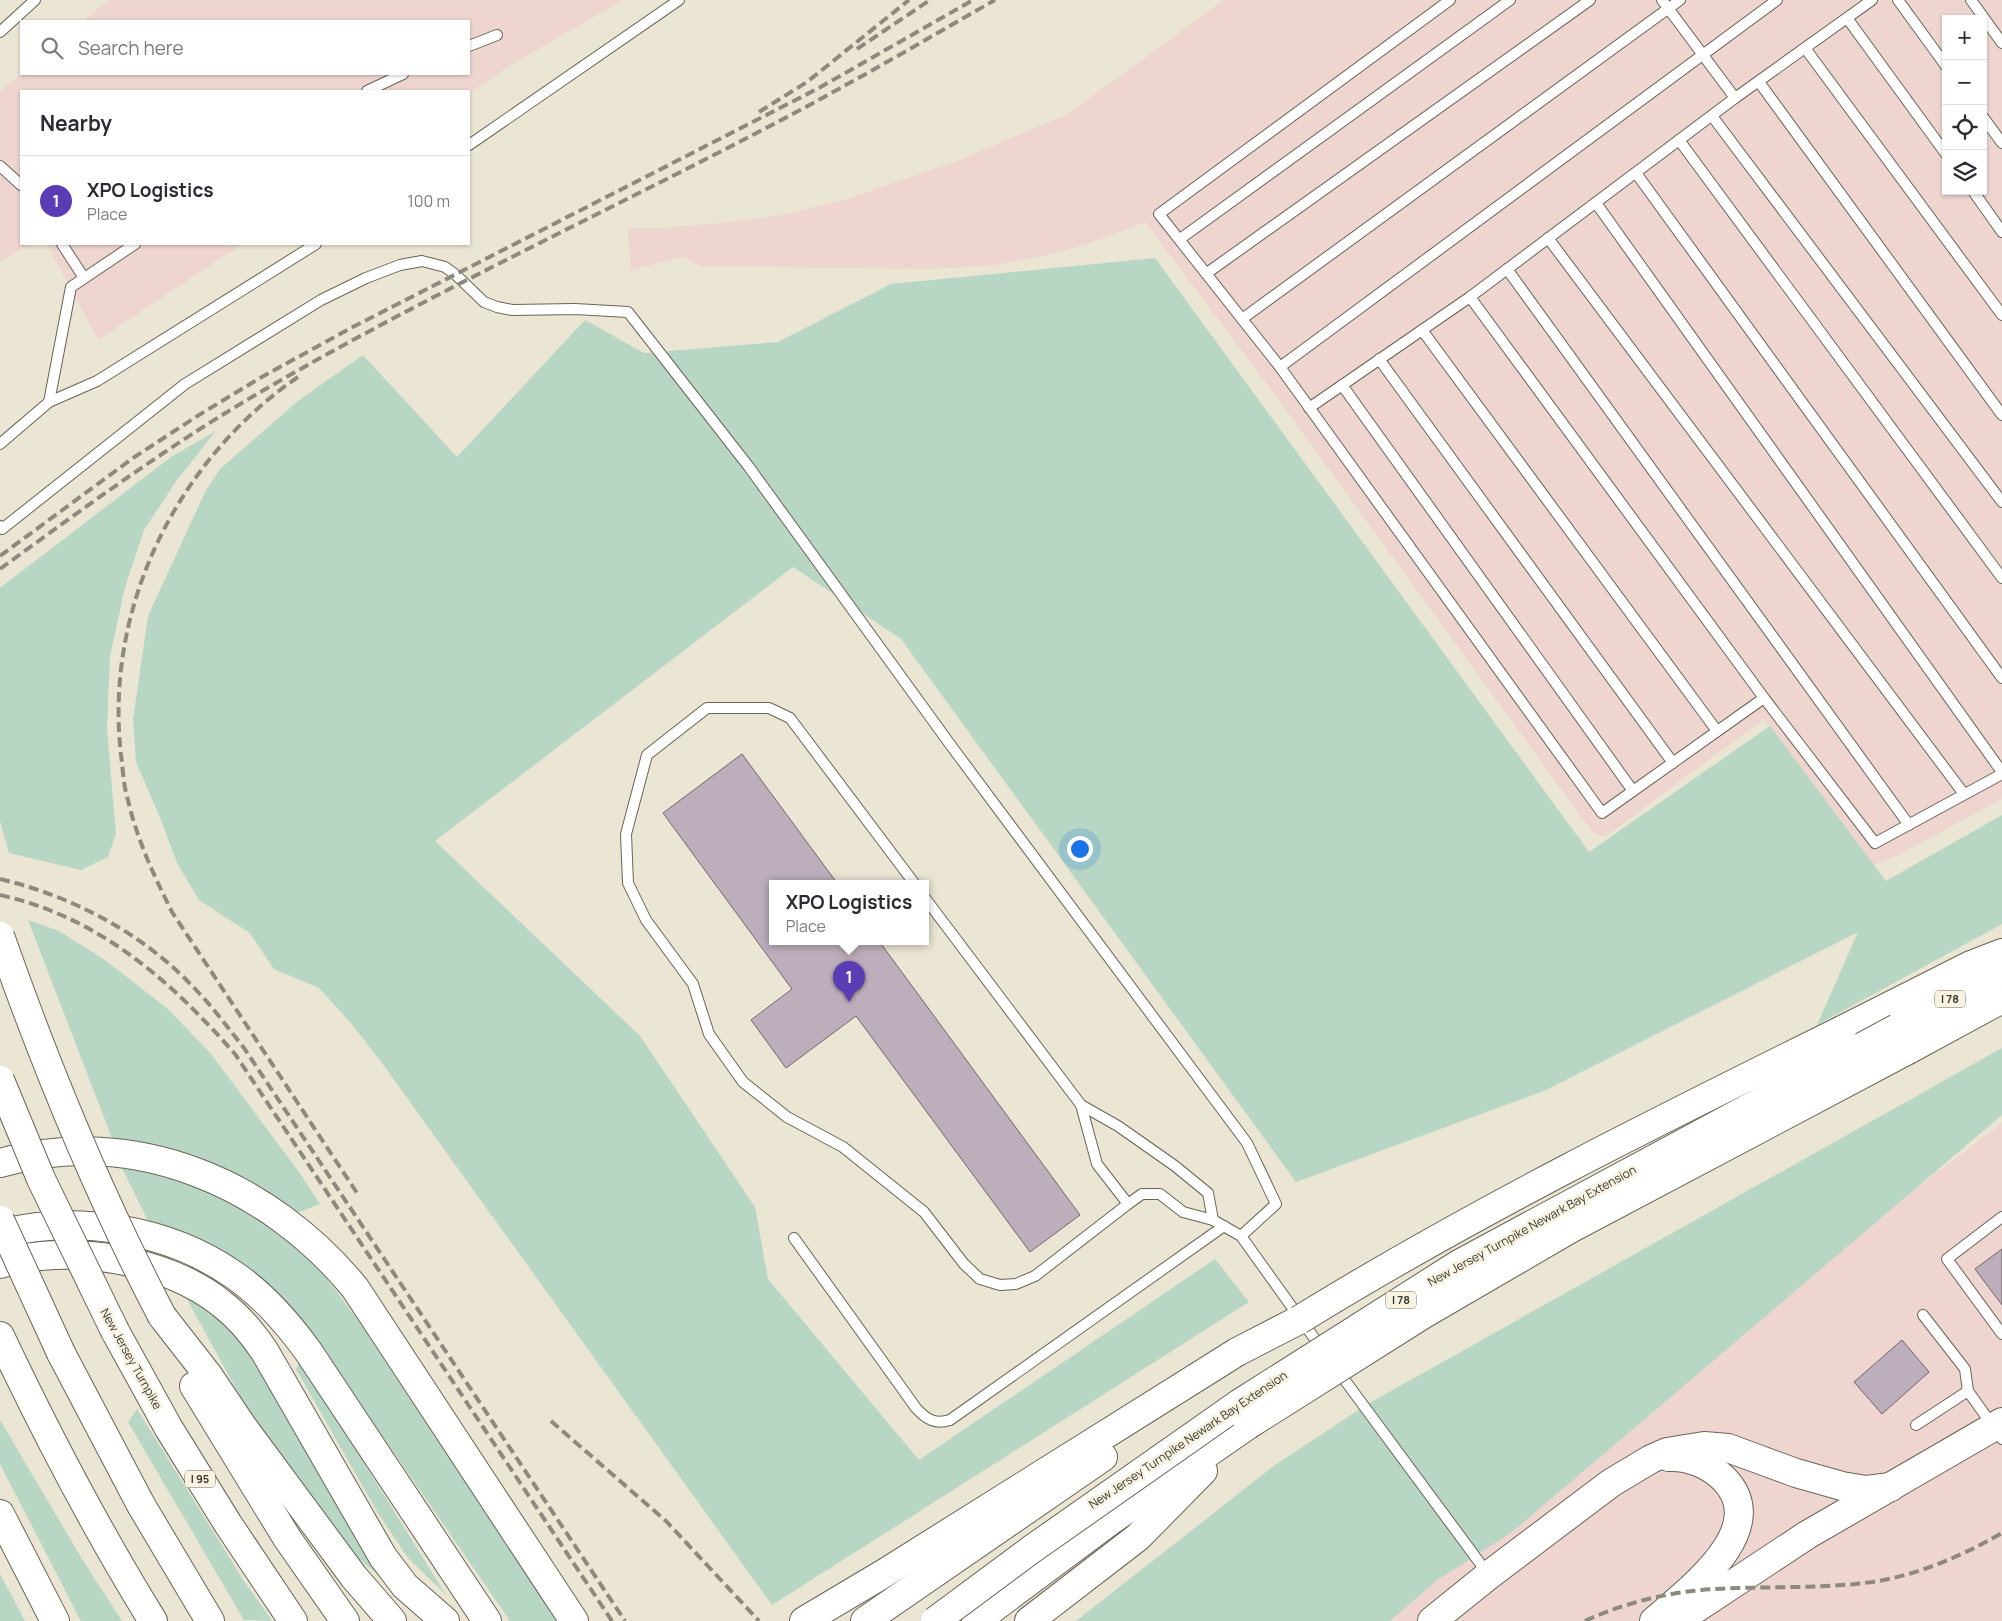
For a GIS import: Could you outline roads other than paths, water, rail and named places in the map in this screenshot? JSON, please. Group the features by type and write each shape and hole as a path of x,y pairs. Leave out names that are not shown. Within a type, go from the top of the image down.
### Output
{"main road":[{"path":"0,936 41,1049 87,1160 192,1383 287,1538 344,1621"},
{"path":"804,1621 883,1574 1237,1352 1299,1320 1465,1222 1617,1142 1971,965 2002,953"},
{"name":"New Jersey Turnpike Newark Bay Extension","path":"976,1621 1110,1522 1248,1425 1424,1314 1903,1039 2002,969"},
{"name":"New Jersey Turnpike Newark Bay Extension","path":"935,1621 1032,1549 1240,1403 1459,1264 1903,1039 2002,999"},
{"name":"New Jersey Turnpike","path":"0,1080 41,1179 115,1331 188,1460 228,1524 294,1621"},
{"path":"0,1163 21,1157 64,1151 130,1155 156,1160 191,1170 229,1186 271,1210 295,1227 326,1254 355,1288 574,1621"},
{"path":"0,1220 61,1353 141,1505 210,1621"},
{"path":"0,1234 40,1226 62,1225 93,1226 128,1232 160,1240 195,1254 228,1271 250,1287 273,1309 308,1351 486,1621"},
{"path":"0,1264 30,1257 55,1255 92,1256 117,1260 153,1269 180,1279 201,1289 221,1302 244,1325 265,1352 383,1557 405,1586 445,1621"},
{"path":"162,1316 208,1374 242,1427 354,1577 392,1621"},
{"path":"865,1621 1055,1489 1244,1362 1299,1320"},
{"path":"0,1336 102,1535 153,1621"},
{"path":"1029,1621 1138,1537 1248,1425"},
{"path":"1708,1621 1738,1588 1807,1535 1891,1487 1992,1437"},
{"path":"1677,1621 1809,1550 1992,1437"},
{"path":"1432,1621 1489,1575 1611,1483 1651,1459 1679,1448 1704,1446 1728,1448 1796,1473 1842,1486 1866,1490 1891,1487"},
{"path":"1651,1459 1674,1456 1690,1459 1705,1465 1719,1474 1730,1485 1737,1498 1739,1513 1736,1532 1724,1554 1687,1592 1654,1621"},
{"path":"0,1514 55,1621"}],"lane":[{"path":"0,32 35,0"},
{"path":"470,144 679,0"},
{"path":"1450,0 1159,214 1280,368 1602,813 1764,698"},
{"path":"1180,239 1510,0"},
{"path":"1207,273 1590,0"},
{"path":"1242,319 1665,4 1680,0"},
{"path":"1280,368 1776,0"},
{"path":"1309,408 1470,297 1735,98 1872,0"},
{"path":"1898,0 1942,60"},
{"path":"1971,0 2002,43"},
{"path":"1665,4 1735,98"},
{"path":"1847,18 1943,150"},
{"path":"470,46 497,35"},
{"path":"1805,48 2002,315"},
{"path":"369,90 400,75"},
{"path":"1759,82 2002,415"},
{"path":"1712,116 2002,502"},
{"path":"1987,122 2002,143"},
{"path":"1679,140 2002,578"},
{"path":"0,166 20,184"},
{"path":"1636,173 2002,678"},
{"path":"1976,195 2002,232"},
{"path":"1470,297 1764,698 1876,843 2002,773 1596,203"},
{"path":"1548,238 1964,794"},
{"path":"63,245 84,278"},
{"path":"49,402 71,287 134,245"},
{"path":"0,444 49,402 97,381 314,245"},
{"path":"0,526 2,529 185,384 321,300 366,278 400,266 422,261 445,268 456,274 484,302 497,307 512,310 575,309 628,312 749,467 952,747 1247,1143 1276,1204 1241,1236"},
{"path":"1507,269 1909,824"},
{"path":"1422,330 1717,731"},
{"path":"1379,359 1673,763"},
{"path":"1342,384 1633,791"},
{"path":"912,880 790,718 769,708 707,708 646,755 626,834 628,883 646,920 693,984 709,1034 743,1082 787,1117 843,1147 924,1212 964,1264 980,1279 1000,1285 1016,1284 1035,1276 1142,1194 1160,1194 1183,1212 1214,1220 1241,1236 1380,1429 1489,1575"},
{"path":"929,903 1081,1104 1118,1126 1168,1161 1208,1193 1214,1220"},
{"path":"1081,1104 1097,1164 1128,1204"},
{"path":"2002,1217 1947,1259 2002,1334"},
{"path":"794,1238 916,1408 931,1421 942,1423 950,1420 1224,1226"},
{"path":"1923,1315 1965,1370 1968,1391 1992,1437"},
{"path":"1916,1425 1968,1391"}],"railway":[{"path":"759,112 807,82 909,0"},
{"path":"857,49 930,0"},
{"path":"0,556 133,458 260,378 349,329 819,88 973,0"},
{"path":"0,569 159,456 257,394 447,290 797,112 995,0"},
{"path":"298,377 255,411 217,450 184,494 158,542 138,593 124,646 119,700 121,755 125,786 135,826 172,912 357,1193"},
{"path":"0,879 55,896 108,921 156,953 178,972 210,1006 244,1048 625,1621"},
{"path":"0,895 36,905 101,935 158,977 185,1001 235,1054 612,1621"},
{"path":"551,1421 666,1521 759,1621"},
{"path":"1585,1621 1633,1603 1683,1592 1736,1588 1833,1586 1889,1579 1939,1564 2002,1533"}],"place":[{"name":"XPO Logistics","path":"849,1002"}]}
